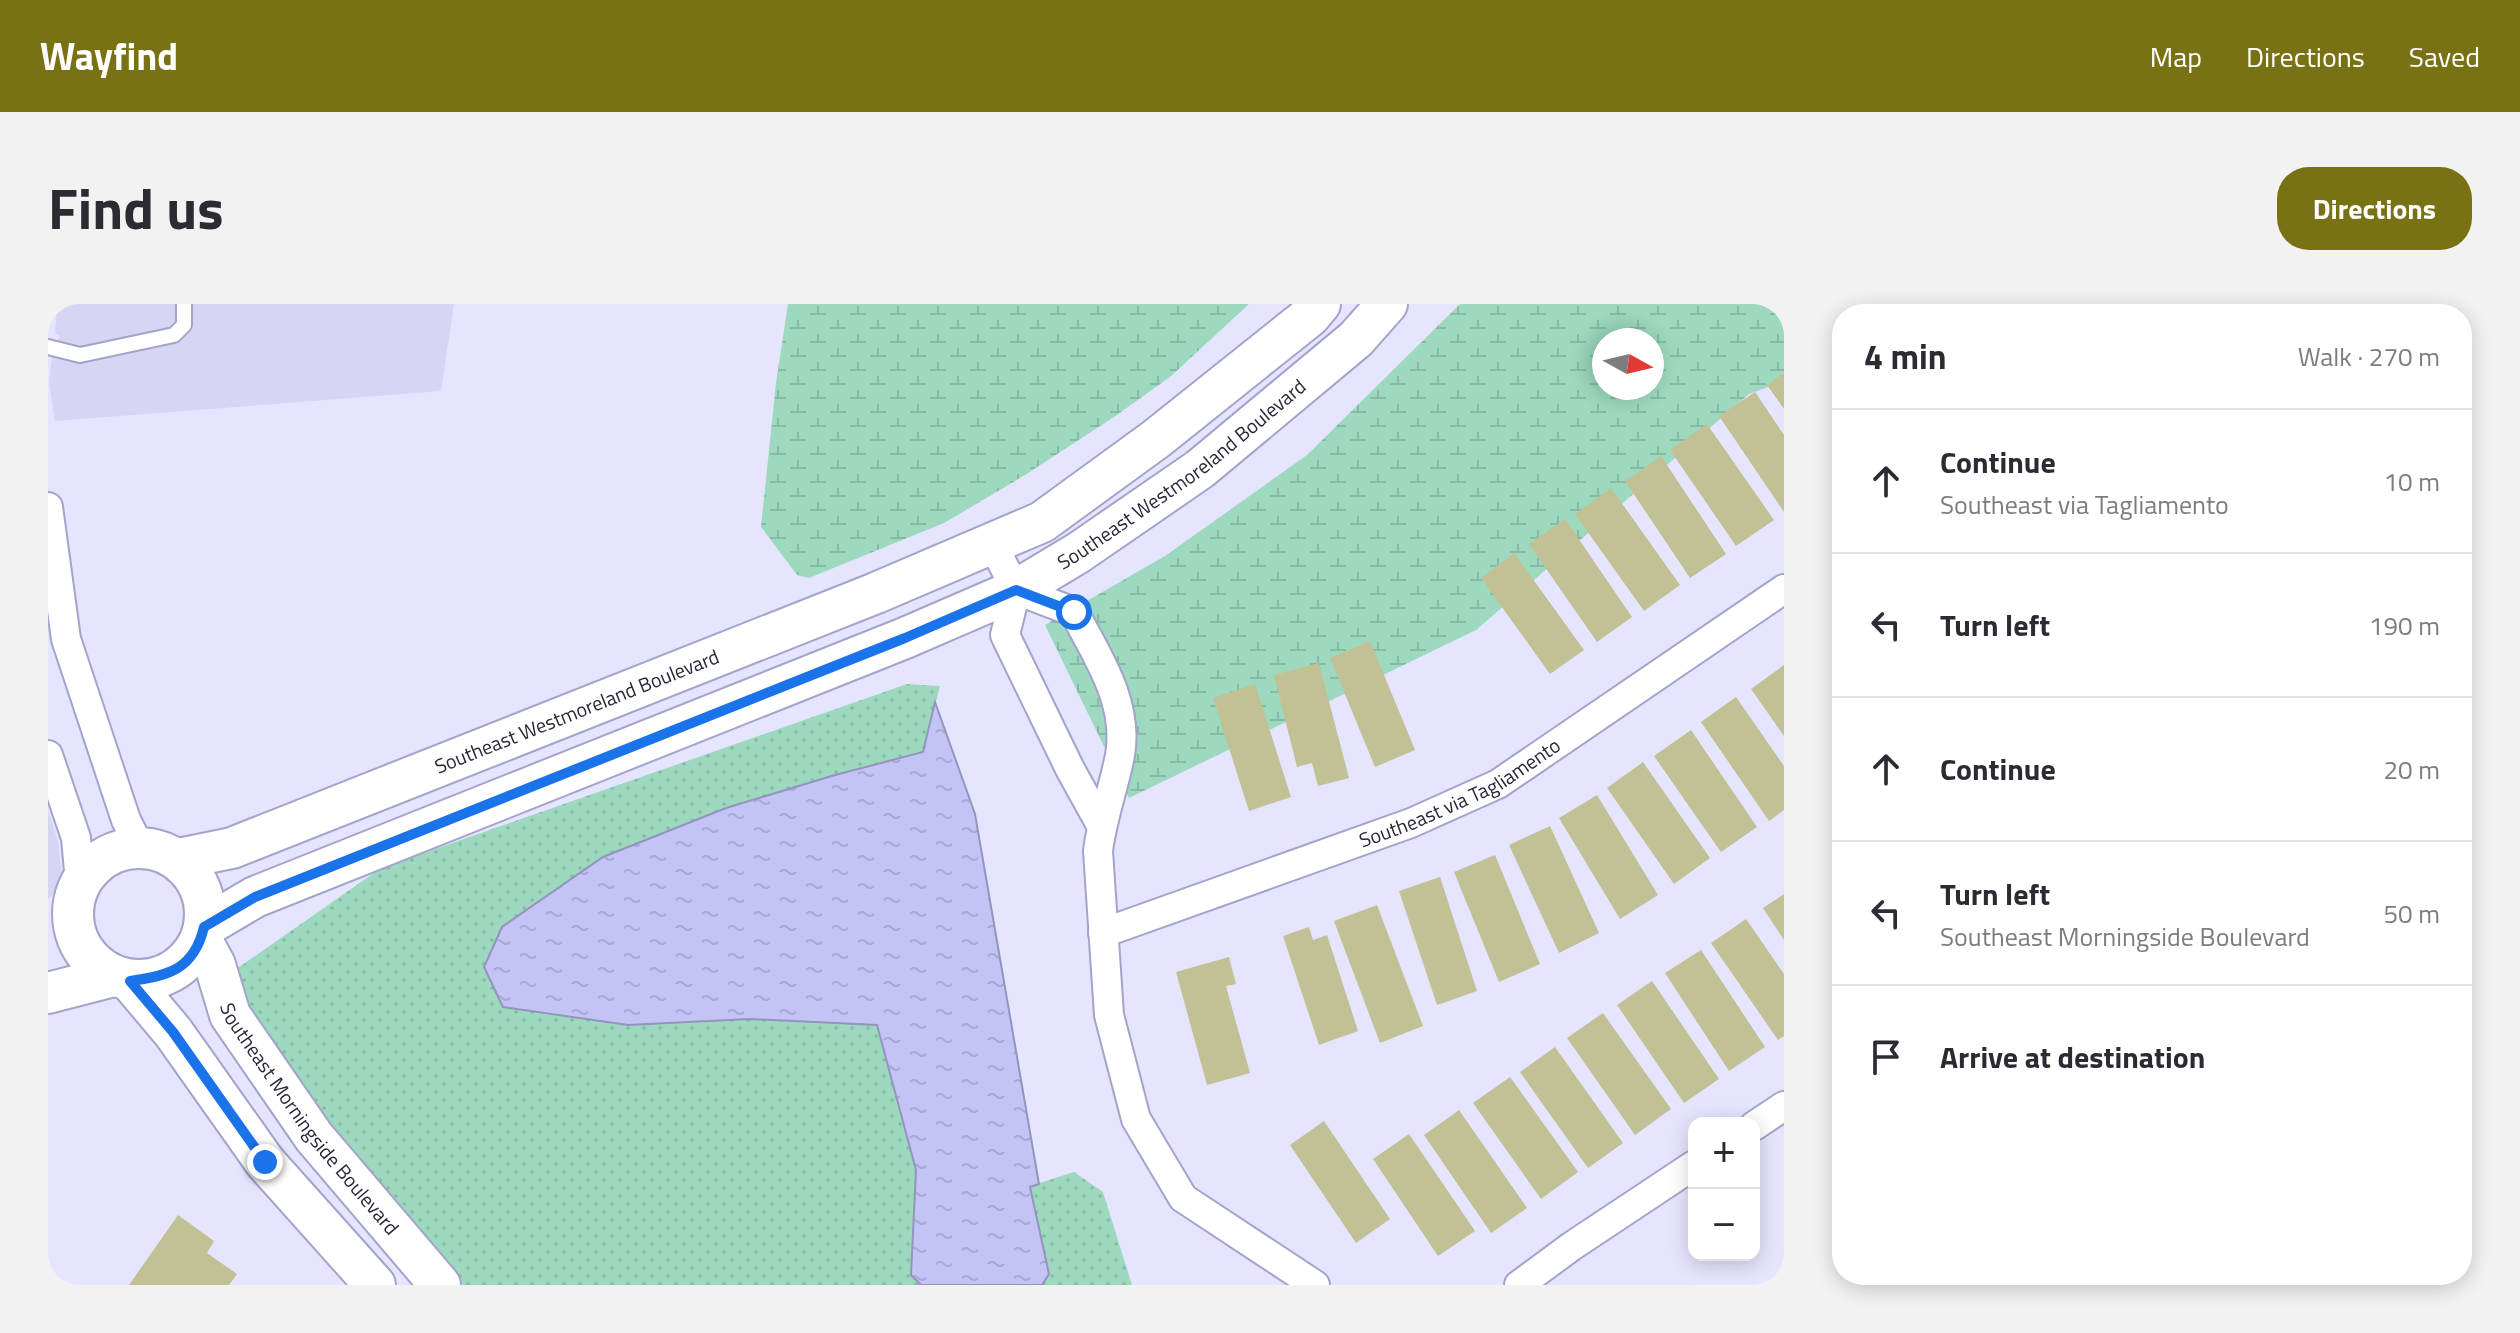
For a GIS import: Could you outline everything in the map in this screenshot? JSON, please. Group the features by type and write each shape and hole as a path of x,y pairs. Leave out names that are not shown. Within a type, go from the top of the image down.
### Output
{"street":[{"name":"Southeast Westmoreland Boulevard","path":"178,859 232,848 876,593 1042,522 1156,439 1310,316 1320,304"},
{"name":"Southeast Westmoreland Boulevard","path":"202,933 255,897 905,638 1016,590 1078,553 1200,469 1356,339 1387,304"},
{"path":"48,507 56,628 66,639 126,820 139,846"},
{"path":"992,543 1016,590 1005,635 1070,769 1101,825"},
{"name":"Southeast via Tagliamento","path":"1103,933 1411,823 1498,784 1784,589"},
{"path":"1016,590 1074,612 1107,673 1118,702 1120,754 1101,825 1098,851 1109,1015 1136,1119 1183,1198 1315,1285"},
{"path":"48,755 76,838 67,901 74,930 88,958 100,969 122,978 173,1032 265,1162 375,1285"},
{"path":"48,993 122,978 161,977 191,957 202,933 205,899 198,881 178,859 156,849 139,846 120,849 102,858 67,901"},
{"name":"Southeast Morningside Boulevard","path":"202,933 230,1015 314,1137 440,1285"},
{"path":"1760,1122 1784,1106"},
{"path":"1519,1285 1688,1169"}],"lane":[{"path":"48,347 80,355 174,335 184,325 184,304"}],"shaded area":[{"path":"57,304 454,304 441,391 55,421 49,383 53,348 60,336 55,333"},
{"path":"48,811 58,841 62,879 58,890 48,899"}],"green space":[{"path":"788,304 1249,304 1170,377 1025,475 944,523 809,578 797,575 761,527 776,383"},
{"path":"1460,304 1784,304 1784,381 1749,394 1476,630 1129,798 1045,625 1165,556 1307,455"},
{"path":"907,684 940,686 923,752 835,775 503,1007 628,1025 750,1019 877,1025 916,1170 911,1275 921,1285 463,1285 329,1128 247,1009 235,970 381,868"},
{"path":"1074,1172 1103,1192 1132,1285 1042,1285 1049,1274 1030,1186"}],"water":[{"path":"935,702 975,814 1039,1184 1030,1187 1049,1274 1042,1285 921,1285 911,1275 916,1170 877,1025 750,1019 628,1025 503,1007 484,967 502,927 603,857 726,808 923,752"}],"building":[{"path":"1784,373 1784,409 1767,385"},
{"path":"1755,392 1784,435 1784,512 1719,416"},
{"path":"1707,424 1774,520 1736,546 1670,450"},
{"path":"1661,456 1726,554 1690,578 1625,481"},
{"path":"1611,488 1680,585 1644,611 1575,514"},
{"path":"1565,519 1632,617 1597,642 1529,544"},
{"path":"1514,553 1584,650 1550,674 1481,578"},
{"path":"1370,641 1415,750 1375,767 1330,658"},
{"path":"1319,663 1349,778 1318,786 1312,763 1297,767 1274,675"},
{"path":"1784,665 1784,736 1751,689"},
{"path":"1255,684 1291,797 1249,811 1213,698"},
{"path":"1736,697 1784,766 1784,810 1769,821 1701,722"},
{"path":"1691,730 1757,827 1721,852 1654,756"},
{"path":"1643,762 1710,858 1674,884 1607,788"},
{"path":"1597,795 1658,895 1620,919 1559,818"},
{"path":"1550,826 1599,933 1559,953 1509,845"},
{"path":"1495,855 1540,964 1499,982 1454,872"},
{"path":"1440,877 1477,991 1437,1005 1399,891"},
{"path":"1784,894 1784,940 1763,908"},
{"path":"1377,905 1423,1026 1380,1043 1334,921"},
{"path":"1746,919 1784,974 1784,1036 1778,1040 1711,943"},
{"path":"1309,927 1313,940 1327,935 1358,1031 1319,1045 1283,936"},
{"path":"1701,950 1765,1047 1729,1071 1665,973"},
{"path":"1229,957 1236,984 1226,986 1250,1073 1207,1085 1176,972"},
{"path":"1652,981 1719,1079 1684,1103 1617,1005"},
{"path":"1603,1013 1671,1109 1635,1135 1567,1038"},
{"path":"1555,1047 1623,1143 1588,1168 1520,1072"},
{"path":"1510,1077 1578,1172 1541,1199 1473,1103"},
{"path":"1459,1110 1527,1208 1491,1233 1424,1135"},
{"path":"1324,1121 1390,1219 1356,1243 1290,1145"},
{"path":"1409,1134 1475,1231 1438,1256 1373,1159"},
{"path":"178,1215 214,1241 207,1253 237,1274 229,1285 129,1285"}],"route":[{"path":"265,1162 173,1032 130,981 161,977 177,969 191,957 204,927 255,897 905,638 1016,590 1074,612"}]}
